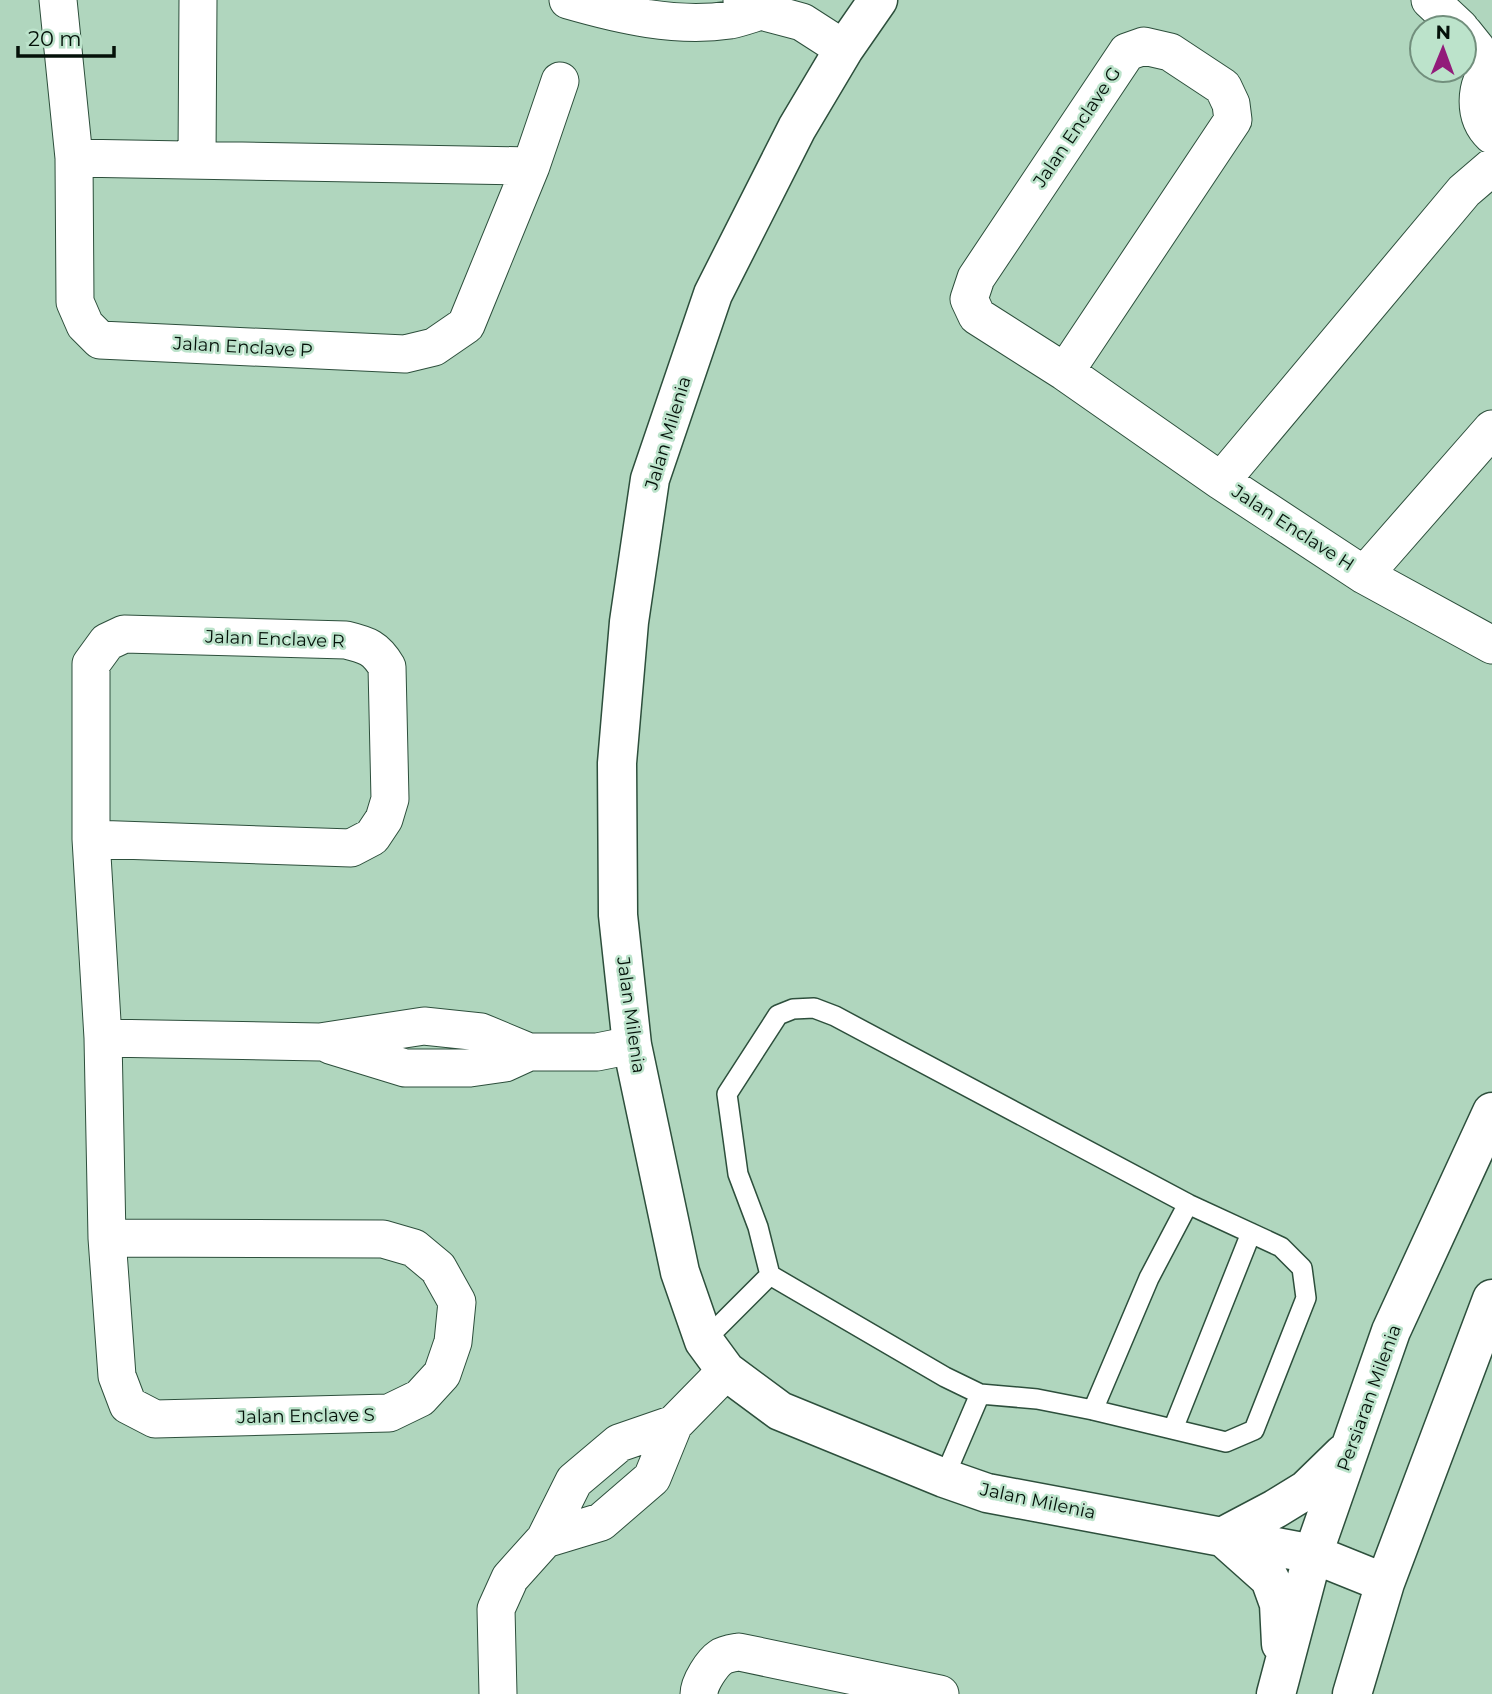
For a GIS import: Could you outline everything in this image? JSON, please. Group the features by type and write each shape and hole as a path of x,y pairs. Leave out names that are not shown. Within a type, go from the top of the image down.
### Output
{"street":[{"name":"Jalan Enclave P","path":"58,0 74,158 75,302 85,325 100,340 405,354 434,347 466,325 531,166 560,81"},
{"path":"197,159 198,0"},
{"path":"568,0 615,13 657,20 699,22 730,20 751,6 802,22 844,49"},
{"name":"Jalan Milenia","path":"878,0 844,49 797,128 713,294 650,479 629,622 617,762 618,915 632,1045 680,1272 704,1341 726,1371 780,1411 987,1493 1313,1554 1385,1583"},
{"path":"1430,0 1445,14"},
{"name":"Jalan Enclave G","path":"1065,373 1233,120 1231,104 1223,87 1170,52 1144,46 1127,52 976,278 969,299 977,316 1221,481"},
{"path":"1464,191 1481,161 1490,133 1479,112 1478,90 1490,61"},
{"path":"74,158 531,166"},
{"path":"1221,481 1464,191 1492,167"},
{"name":"Jalan Enclave H","path":"1364,575 1492,429"},
{"name":"Jalan Enclave H","path":"1221,481 1364,575 1492,645"},
{"name":"Jalan Enclave R","path":"91,839 351,848 372,837 384,819 390,799 387,667 379,653 366,645 346,640 124,634 107,642 91,664 91,839 103,1038"},
{"path":"103,1038 320,1042 405,1068 470,1068 505,1063 529,1052 597,1052 632,1045"},
{"name":"Jalan Enclave S","path":"103,1038 107,1238 117,1376 128,1405 155,1419 389,1413 420,1398 442,1374 453,1342 457,1302 438,1268 414,1248 383,1239 107,1238"},
{"name":"Persiaran Milenia","path":"1279,1681 1313,1554 1391,1331 1492,1112"},
{"path":"1352,1694 1385,1583 1492,1299"},
{"path":"545,1539 601,1522 652,1478 674,1424 726,1371"},
{"path":"498,1694 496,1609 510,1577 545,1539 574,1481 619,1443 674,1424"},
{"path":"1279,1681 1279,1604 1270,1579 1222,1537 1306,1490 1351,1446"},
{"path":"699,1694 699,1687 707,1673 721,1657 738,1652 940,1694"}],"lane":[{"path":"814,1008 835,1016 1188,1204 1251,1233 1281,1247 1302,1268 1306,1298 1254,1430 1226,1442 1037,1399 980,1394 770,1275 758,1227 738,1174 727,1094 778,1015 793,1009 814,1008"},
{"path":"1093,1410 1149,1278 1188,1204"},
{"path":"1173,1429 1251,1233"},
{"path":"704,1341 770,1275"},
{"path":"944,1478 980,1394"}]}
